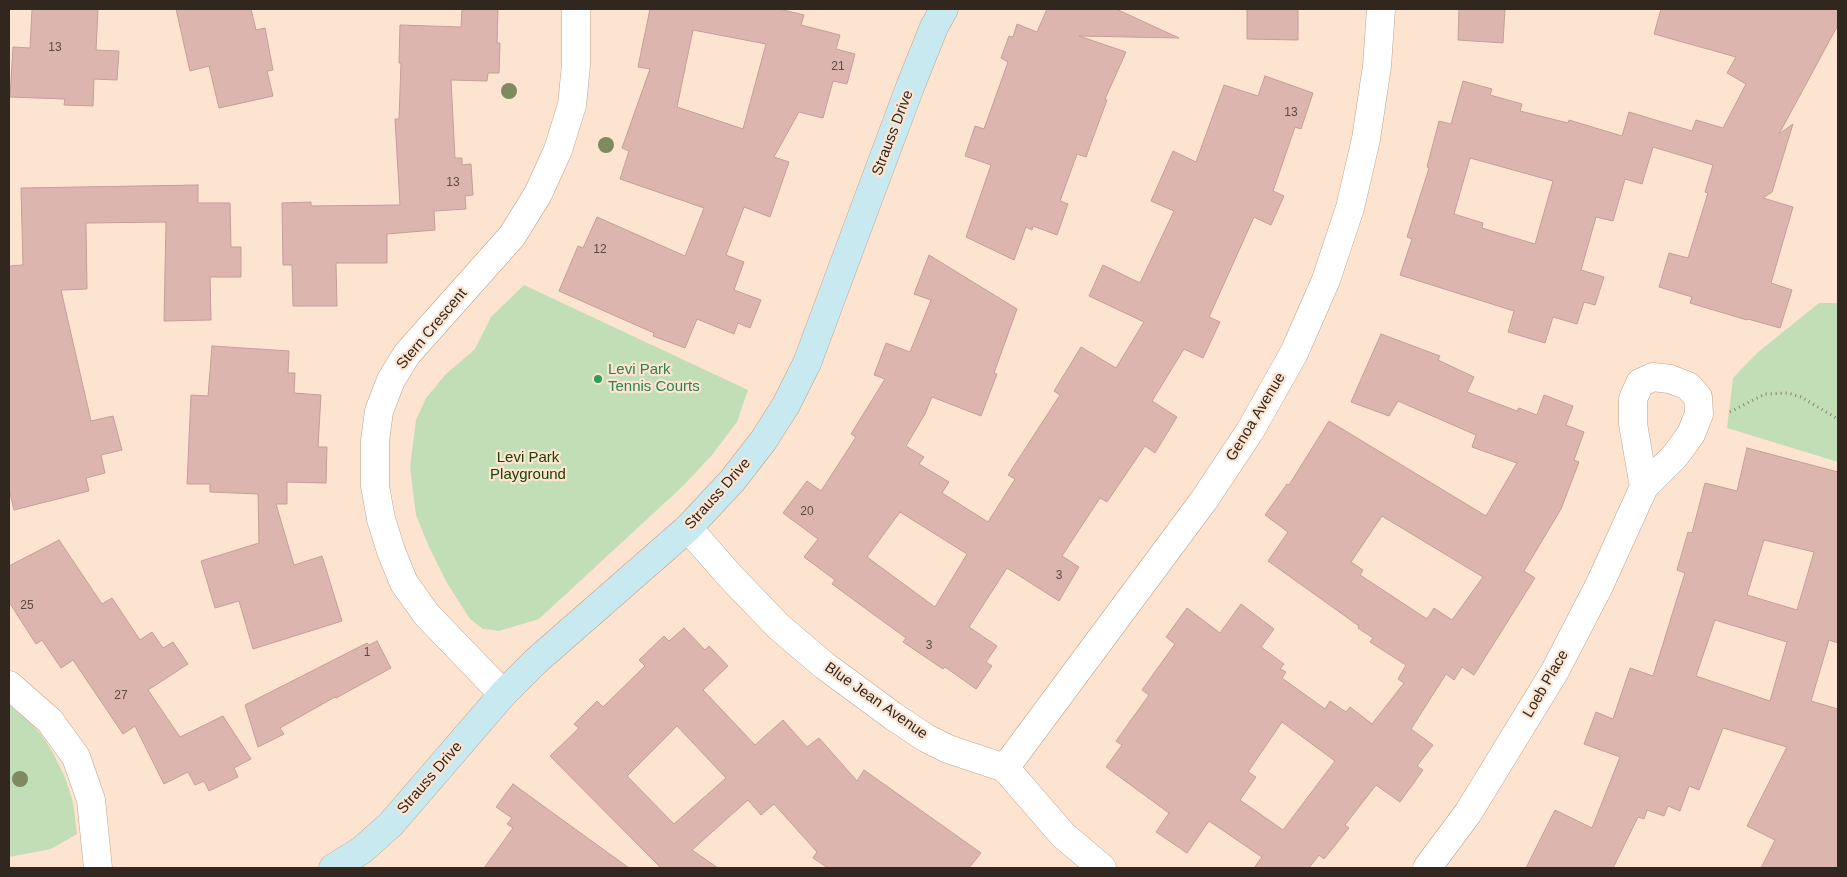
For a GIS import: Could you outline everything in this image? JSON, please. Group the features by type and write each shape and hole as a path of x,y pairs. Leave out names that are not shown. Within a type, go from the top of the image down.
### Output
{"street":[{"name":"Stern Crescent","path":"503,694 427,615 404,583 381,519 375,486 375,441 379,411 391,380 407,354 512,236 538,194 558,150 572,105 576,65 576,9"},
{"name":"Strauss Drive","path":"332,868 362,850 391,824 503,694 536,661 688,528 732,481 763,441 786,405 807,363 910,87 934,27 944,9"},
{"name":"Genoa Avenue","path":"1005,768 1204,500 1250,431 1294,353 1326,280 1350,208 1366,139 1376,66 1381,9"},
{"name":"Loeb Place","path":"1428,868 1468,812 1555,671 1600,586 1644,487 1675,456 1691,434 1699,414 1698,397 1688,386 1670,379 1652,377 1640,383 1633,399 1633,424 1644,487"},
{"name":"Blue Jean Avenue","path":"688,528 730,576 779,627 855,688 926,738 948,749 1005,768"},
{"path":"9,684 50,721 76,756 91,800 98,868"},
{"path":"1005,768 1062,835 1102,868"}],"path":[{"path":"1691,434 1765,394 1788,393 1801,398 1838,420"}],"green space":[{"name":"Levi Park Playground","path":"524,285 748,390 737,422 712,455 683,486 539,619 499,631 483,629 470,619 447,583 416,515 410,467 416,420 426,398 446,374 475,349 491,317"},
{"path":"1819,303 1838,303 1838,462 1727,428 1733,378 1757,353"},
{"path":"9,705 31,723 53,753 65,777 73,802 77,834 51,849 9,857"}],"building":[{"path":"32,9 98,9 96,50 119,51 117,80 94,79 93,106 64,105 65,99 10,97 13,47 30,48"},
{"path":"176,9 251,9 256,30 265,28 273,70 267,71 273,96 219,108 209,66 190,71"},
{"path":"462,9 498,9 497,43 500,43 499,73 488,73 487,81 451,80 455,158 462,158 462,165 471,164 473,195 465,196 466,209 434,211 435,230 387,234 387,263 336,263 337,306 293,306 292,265 283,265 282,203 311,202 311,206 400,205 395,119 399,119 400,25 461,27"},
{"path":"650,9 779,9 804,15 801,25 840,35 836,49 855,54 847,84 833,81 823,118 799,112 774,157 789,162 770,217 744,207 726,255 744,262 734,290 761,300 750,328 738,323 734,334 697,319 685,348 653,336 654,333 559,291 578,246 583,248 597,217 685,256 704,208 620,179 629,151 622,148 650,69 638,67","holes":["693,30 766,44 743,129 677,107"]},
{"path":"1047,9 1116,9 1179,38 1079,36 1126,52 1105,99 1107,100 1086,157 1077,154 1060,201 1068,204 1057,235 1033,226 1032,230 1026,227 1014,260 966,237 991,165 965,156 975,126 984,129 1008,62 1001,58 1009,36 1013,37 1017,24 1037,32"},
{"path":"1247,9 1298,9 1298,40 1247,39"},
{"path":"1459,9 1505,9 1503,43 1458,40"},
{"path":"1661,9 1838,9 1838,25 1779,134 1793,124 1772,192 1763,198 1793,207 1771,283 1792,290 1780,328 1690,303 1692,297 1659,287 1669,253 1688,258 1708,193 1705,192 1713,165 1653,147 1642,184 1625,179 1613,221 1596,217 1581,270 1604,277 1595,305 1584,302 1577,324 1553,317 1545,343 1508,332 1514,311 1400,275 1412,239 1407,237 1429,168 1427,167 1439,121 1451,124 1463,81 1492,89 1490,95 1522,104 1520,111 1568,123 1569,120 1622,136 1629,112 1692,131 1696,120 1723,128 1746,84 1727,73 1736,57 1654,34","holes":["1470,158 1553,181 1535,244 1482,228 1483,223 1454,214"]},
{"path":"1265,76 1313,93 1301,129 1295,127 1273,191 1284,196 1271,225 1254,217 1209,317 1220,322 1203,358 1184,349 1152,401 1177,417 1155,453 1145,446 1107,502 1100,498 1062,556 1079,567 1059,601 1007,568 969,627 997,646 986,662 992,666 976,689 945,667 943,669 903,642 906,638 832,584 835,580 804,557 818,539 783,513 807,481 821,491 856,437 851,434 885,379 874,375 886,343 910,352 931,300 914,294 929,255 1017,309 994,373 997,374 981,416 932,397 925,414 906,446 924,457 919,464 949,482 942,493 988,522 1015,479 1008,475 1060,395 1054,391 1081,347 1116,368 1144,322 1089,296 1103,265 1140,283 1174,211 1151,201 1173,151 1196,162 1224,85 1258,96","holes":["900,512 967,554 935,607 867,557"]},
{"path":"198,185 198,203 230,203 231,247 241,247 241,277 210,277 211,320 164,321 166,222 86,223 87,289 61,290 91,421 113,416 122,450 101,455 105,473 86,478 89,491 14,510 9,489 9,266 23,265 21,188"},
{"path":"1381,334 1440,356 1438,360 1474,377 1467,392 1517,411 1519,408 1537,415 1544,395 1573,406 1566,425 1584,432 1574,460 1579,462 1561,509 1524,571 1535,578 1474,675 1462,667 1454,680 1446,674 1411,729 1433,745 1417,766 1423,770 1400,802 1376,785 1345,825 1349,828 1324,859 1319,855 1309,868 1254,868 1262,857 1209,821 1187,853 1156,832 1169,813 1106,767 1122,745 1116,741 1149,695 1142,690 1175,644 1166,637 1187,608 1220,633 1241,604 1274,629 1261,647 1284,664 1280,669 1286,672 1282,678 1325,709 1330,701 1346,712 1350,707 1372,724 1404,683 1398,679 1406,665 1370,642 1373,638 1358,628 1359,626 1268,561 1288,532 1265,515 1287,484 1289,485 1329,421 1486,516 1517,463 1472,447 1476,435 1398,401 1389,416 1351,402","holes":["1382,516 1483,577 1452,620 1434,608 1427,619 1360,575 1363,570 1351,562","1282,722 1335,761 1283,830 1240,800 1256,777 1248,772"]},
{"path":"212,346 289,351 288,373 295,373 294,393 321,395 318,447 327,447 326,483 287,482 287,504 276,504 294,565 322,556 342,621 253,649 239,601 215,608 201,561 259,543 258,494 210,492 210,484 187,484 191,395 208,396"},
{"path":"1747,448 1838,472 1838,643 1829,640 1811,701 1838,709 1838,868 1761,868 1775,840 1747,826 1787,747 1723,728 1699,790 1689,786 1680,811 1668,806 1664,816 1647,810 1644,819 1638,817 1613,868 1526,868 1555,810 1592,828 1620,757 1584,744 1596,712 1613,719 1630,668 1653,676 1685,573 1677,570 1688,532 1692,533 1705,483 1737,491","holes":["1764,540 1814,552 1797,610 1747,595","1715,620 1787,642 1770,701 1696,676"]},
{"path":"59,540 102,604 112,598 140,640 152,632 163,648 173,642 188,664 148,690 180,737 223,716 251,759 234,768 238,777 209,791 204,781 195,785 188,772 164,784 135,726 123,734 73,660 61,668 42,640 36,644 9,602 9,566"},
{"path":"684,628 705,650 709,646 728,666 703,690 755,745 783,720 807,747 819,738 857,781 864,770 981,853 969,868 828,868 813,858 817,852 774,804 761,815 748,800 692,850 718,868 661,868 550,756 579,728 574,724 597,701 603,707 645,666 639,660 664,636 669,641","holes":["677,726 726,778 674,824 627,776"]},
{"path":"377,641 391,668 280,728 284,734 258,747 245,705 367,643 369,645"},
{"path":"513,784 629,868 484,868 513,828 507,824 512,818 496,807"}],"place":[{"name":"Levi Park Tennis Courts","path":"598,379"}]}
